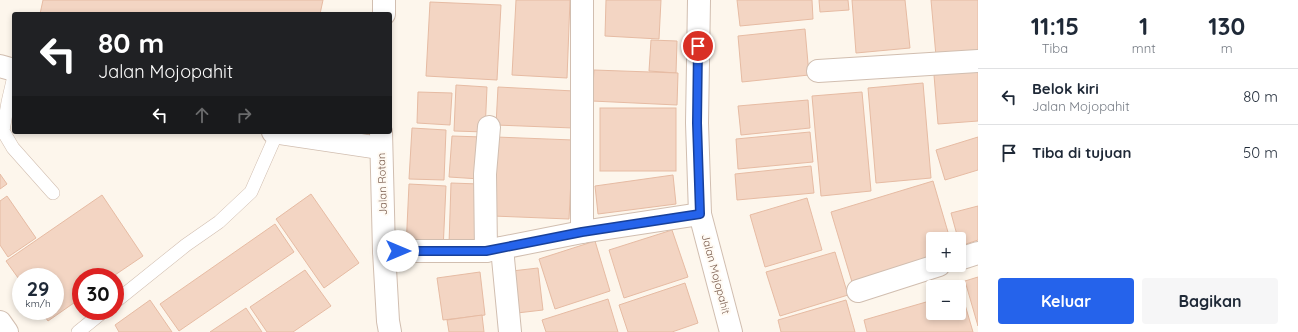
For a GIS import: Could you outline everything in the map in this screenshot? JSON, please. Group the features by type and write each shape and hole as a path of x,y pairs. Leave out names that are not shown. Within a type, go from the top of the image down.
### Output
{"street":[{"path":"384,0 384,12"},
{"path":"582,0 582,232"},
{"name":"Jalan Mojopahit","path":"699,0 697,123 700,214 731,332"},
{"path":"818,71 978,60"},
{"path":"0,66 12,69"},
{"path":"489,127 485,174 494,250 510,332"},
{"path":"302,134 381,140"},
{"name":"Jalan Rotan","path":"381,140 384,250 384,328"},
{"path":"384,250 494,250 582,232 700,214"},
{"path":"966,257 978,253"},
{"path":"858,291 926,269"},
{"path":"0,322 7,332"}],"lane":[{"path":"12,85 3,131 13,148 53,193"},
{"path":"124,295 186,245 220,222 251,192 274,134"},
{"path":"78,332 93,320"}],"building":[{"path":"43,0 323,0 320,12 40,12"},
{"path":"516,0 570,0 567,78 512,75"},
{"path":"606,0 661,0 659,39 605,36"},
{"path":"737,0 812,0 813,19 740,26"},
{"path":"819,0 848,0 849,10 820,12"},
{"path":"852,0 905,0 910,48 856,53"},
{"path":"931,0 978,0 978,52 936,56"},
{"path":"430,2 501,5 497,80 426,76"},
{"path":"805,29 809,75 742,82 738,36"},
{"path":"651,40 677,41 676,73 649,71"},
{"path":"594,70 678,73 677,105 592,101"},
{"path":"978,71 978,121 938,124 934,75"},
{"path":"923,83 931,178 876,183 868,88"},
{"path":"456,85 487,87 485,132 454,131"},
{"path":"498,87 574,91 573,128 496,125"},
{"path":"418,92 452,93 450,125 417,123"},
{"path":"862,92 871,191 821,196 812,96"},
{"path":"808,100 810,128 741,135 738,106"},
{"path":"600,108 676,108 676,171 600,171"},
{"path":"412,128 446,130 444,180 409,179"},
{"path":"810,132 813,162 738,169 736,139"},
{"path":"452,136 482,137 480,179 449,177"},
{"path":"496,137 573,140 569,219 493,216"},
{"path":"978,137 978,170 945,180 936,150"},
{"path":"811,166 814,193 737,200 735,174"},
{"path":"0,174 7,184 0,189"},
{"path":"673,175 676,204 598,214 595,186"},
{"path":"933,181 948,232 926,232 926,260 852,282 831,212"},
{"path":"451,183 479,184 476,245 449,244"},
{"path":"409,184 446,186 443,250 406,248"},
{"path":"311,194 359,263 324,288 276,219"},
{"path":"102,195 143,256 124,269 72,268 72,304 64,310 64,268 12,268 12,269 6,261"},
{"path":"7,196 36,238 8,257 0,245 0,201"},
{"path":"807,198 822,250 765,267 750,215"},
{"path":"978,206 978,240 966,244 966,232 956,232 951,213"},
{"path":"275,224 294,252 179,331 160,304"},
{"path":"672,230 688,277 624,298 609,250"},
{"path":"595,241 610,291 555,309 539,259"},
{"path":"835,252 848,295 780,316 766,272"},
{"path":"538,268 543,310 517,313 512,271"},
{"path":"305,270 331,306 293,332 267,332 250,307"},
{"path":"480,272 485,315 443,320 437,278"},
{"path":"978,277 978,326 966,284 966,281"},
{"path":"685,283 698,323 672,332 628,332 619,305"},
{"path":"608,299 618,332 546,332 542,320"},
{"path":"150,300 172,332 119,332 115,325"},
{"path":"846,300 855,332 781,332 778,320"},
{"path":"926,302 926,320 966,320 966,308 973,332 867,332 864,320"},
{"path":"246,308 262,332 210,332"},
{"path":"482,315 484,332 449,332 447,320"}],"route":[{"path":"398,251 486,251 582,232 700,214 697,123 698,46"}]}
